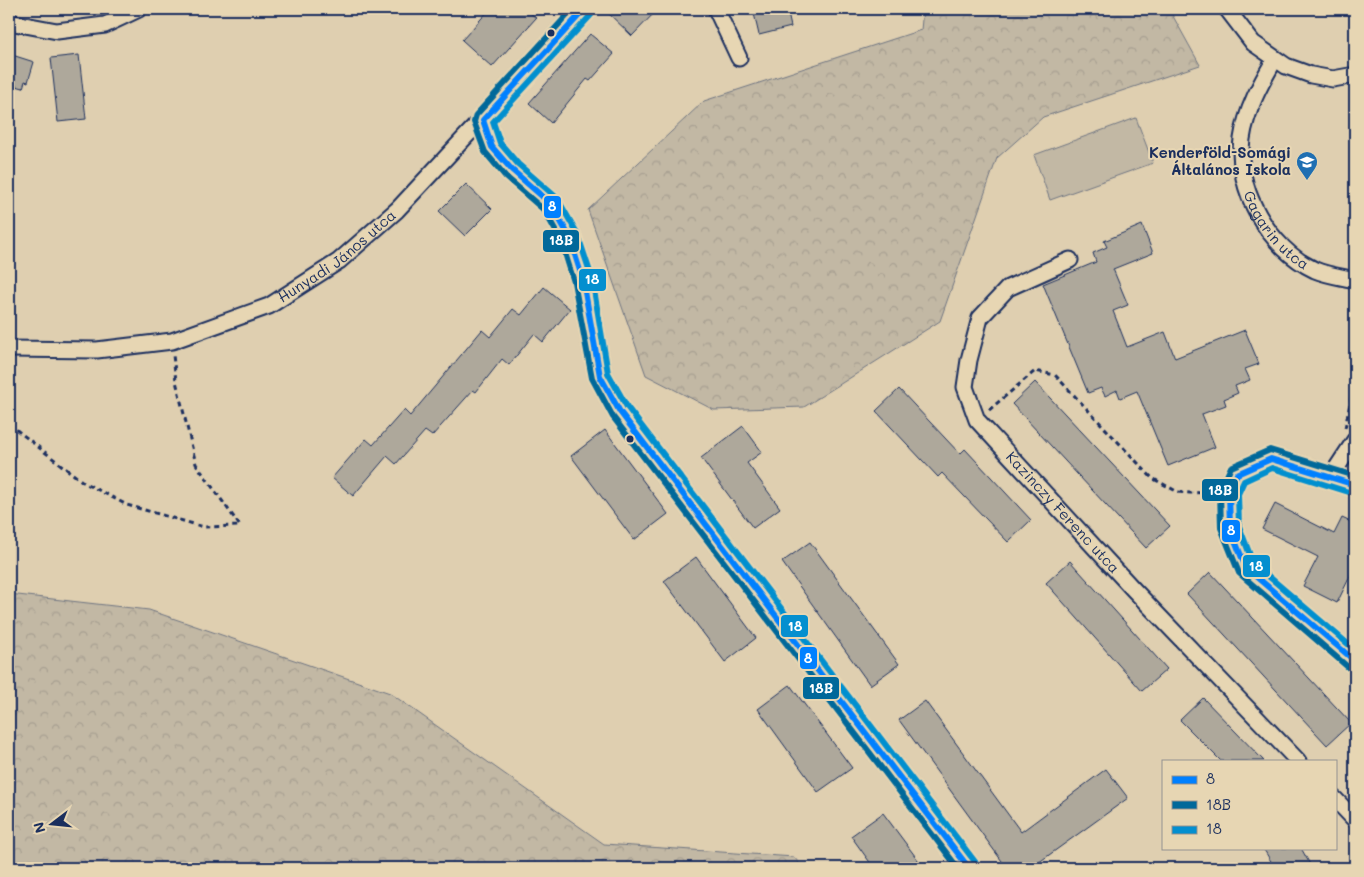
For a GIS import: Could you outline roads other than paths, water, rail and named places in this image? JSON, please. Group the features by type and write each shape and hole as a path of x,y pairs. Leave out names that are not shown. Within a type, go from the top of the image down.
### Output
{"street":[{"path":"9,22 57,31 105,24 139,9"},
{"name":"Hunyadi János utca","path":"9,348 97,350 172,342 269,306 340,261 397,210 585,9"},
{"path":"716,9 739,58"},
{"path":"1227,9 1253,43 1286,66 1311,75 1333,79 1355,74"},
{"name":"Gagarin utca","path":"1276,59 1258,89 1242,140 1244,170 1252,203 1272,238 1287,254 1316,270 1355,280"},
{"path":"483,120 492,146 512,170 551,204 569,236 584,289 600,376 620,412 969,868"},
{"name":"Kazinczy Ferenc utca","path":"1070,260 1008,288 980,318 968,360 964,387 977,420 1134,590 1297,760"},
{"path":"1330,478 1350,435"},
{"path":"1355,485 1271,459 1237,474 1229,492 1230,528 1246,568 1355,661"},
{"path":"1336,801 1355,820"}],"place":[{"name":"Kenderföld-Somági Általános Iskola","path":"1307,181"}]}
